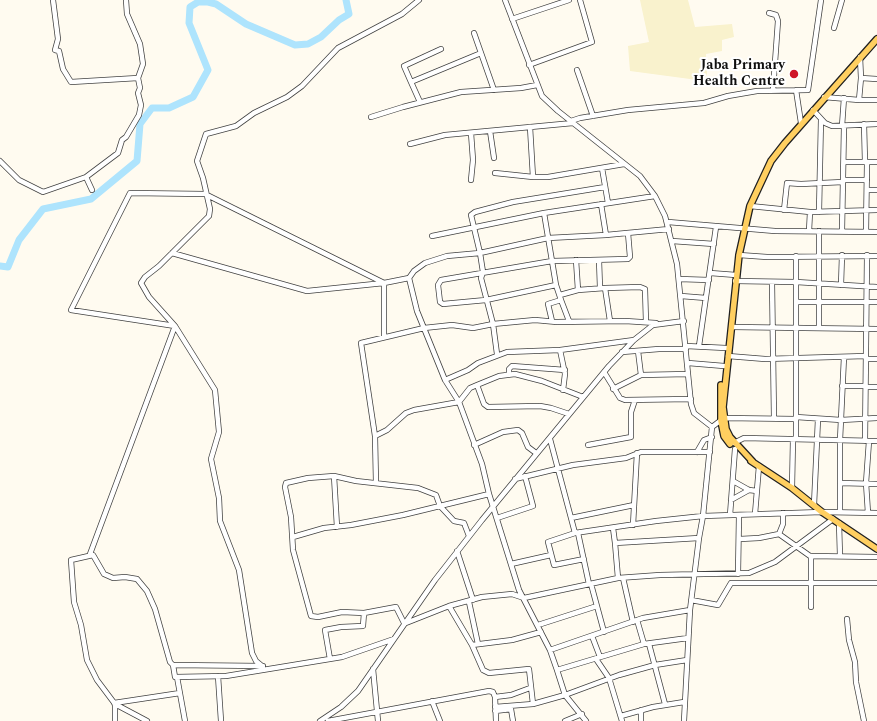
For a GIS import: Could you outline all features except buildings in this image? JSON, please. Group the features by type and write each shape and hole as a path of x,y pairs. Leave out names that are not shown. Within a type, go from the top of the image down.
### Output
{"main road":[{"path":"877,39 824,96 771,161 750,206 739,255 720,394 722,420 735,446 753,462 792,488 822,512 877,549"},
{"path":"722,420 732,327 732,306"}],"street":[{"path":"53,0 58,39 56,50 59,51 63,69 71,82 138,78"},
{"path":"0,161 19,180 43,192 86,177 118,152 122,140 126,137 139,114 140,105 138,93 140,88 138,78 143,64 140,44 127,14 126,0"},
{"path":"262,666 256,661 252,653 238,570 220,521 219,498 211,459 219,432 215,390 175,326 150,297 141,283 145,276 159,266 209,216 210,209 205,194 203,178 197,161 206,134 236,126 254,113 287,97 302,86 338,48 402,14 419,0"},
{"path":"505,0 542,96 640,176 655,196 668,222 679,279 688,374 694,413 712,427"},
{"path":"512,19 569,0"},
{"path":"529,65 592,42 580,0"},
{"path":"410,144 444,135 572,122 593,116 634,109 704,103 728,96 773,90 808,90 821,0"},
{"path":"834,28 842,0"},
{"path":"769,13 776,15 778,21 773,90"},
{"path":"474,33 494,90"},
{"path":"420,102 404,66 442,48"},
{"path":"411,82 481,53"},
{"path":"859,100 861,78 860,58"},
{"path":"577,70 593,116"},
{"path":"861,78 877,79"},
{"path":"371,117 420,102 461,92 537,85"},
{"path":"796,90 802,123"},
{"path":"824,96 859,100 877,100"},
{"path":"842,232 844,98"},
{"path":"813,110 828,126 877,124"},
{"path":"819,212 821,119"},
{"path":"864,124 868,209 866,232"},
{"path":"530,127 533,177"},
{"path":"490,131 494,158"},
{"path":"471,133 473,160 471,180"},
{"path":"844,162 877,162"},
{"path":"495,173 533,177 562,175 624,164"},
{"path":"602,168 608,203"},
{"path":"86,177 92,190"},
{"path":"784,210 787,182 820,183 867,180"},
{"path":"497,354 493,324 486,300 482,278 483,272 472,214 513,202 605,187"},
{"path":"867,190 877,190"},
{"path":"175,326 71,310 130,193 205,194 384,283"},
{"path":"432,236 544,213 655,196"},
{"path":"601,204 606,235"},
{"path":"750,206 810,212 868,209 877,210"},
{"path":"809,231 810,212"},
{"path":"544,213 556,285 566,315 570,321"},
{"path":"668,222 744,229 877,232"},
{"path":"699,346 716,227"},
{"path":"172,252 307,292 384,283 409,278 414,271 425,263 447,256 480,253 548,238 628,234 669,229"},
{"path":"819,231 819,328"},
{"path":"556,285 486,300 442,304 438,285 442,280 483,272 514,269 552,261 630,258 628,234"},
{"path":"672,241 714,244"},
{"path":"739,255 877,256"},
{"path":"841,286 842,255"},
{"path":"867,255 865,419 867,441 866,483 868,513"},
{"path":"792,488 796,418 796,256"},
{"path":"576,260 578,290"},
{"path":"599,260 602,288 610,321"},
{"path":"710,273 736,278 772,282 877,287"},
{"path":"409,278 417,311 445,380 458,402 482,464 489,494 519,590 550,650 565,695 582,714 586,721"},
{"path":"679,279 709,280"},
{"path":"772,282 774,418"},
{"path":"384,283 384,337"},
{"path":"552,321 548,304 578,290 640,287 645,289 646,322"},
{"path":"681,296 706,298"},
{"path":"796,302 877,302"},
{"path":"376,483 376,436 361,343 424,328 452,325 473,328 493,324 535,320 646,322 658,324"},
{"path":"320,721 352,698 404,623 457,551 536,453 550,439 583,397 622,352 646,330 658,324 684,320"},
{"path":"90,554 175,326"},
{"path":"732,327 877,329"},
{"path":"445,380 468,370 478,362 497,354 507,352 560,350 634,340"},
{"path":"622,352 699,346 726,348"},
{"path":"560,350 565,370 563,390"},
{"path":"638,351 641,375"},
{"path":"728,356 773,359 844,357 866,357 877,359"},
{"path":"840,512 840,440 844,357"},
{"path":"688,363 724,366"},
{"path":"510,374 509,369 512,366 565,370"},
{"path":"604,372 613,389 620,398 636,400 691,399"},
{"path":"376,436 387,430 406,413 414,410 458,402 470,388 488,379 510,374 530,377 583,397"},
{"path":"613,389 641,375 688,374"},
{"path":"477,385 484,404 488,407 540,406 569,414"},
{"path":"842,386 877,387"},
{"path":"588,445 631,438 631,412 636,400"},
{"path":"712,427 722,420 774,418 841,420 877,418"},
{"path":"814,505 818,419"},
{"path":"684,721 690,610 703,516 712,427"},
{"path":"474,445 503,432 518,430 522,433 528,447 536,453"},
{"path":"697,452 704,440 712,437"},
{"path":"730,515 735,446 744,438 877,441"},
{"path":"550,439 604,632"},
{"path":"515,479 557,468 626,458 637,453 710,452"},
{"path":"633,525 637,453"},
{"path":"756,514 759,466"},
{"path":"334,476 337,527"},
{"path":"404,623 396,607 364,613 342,612 318,617 311,616 293,550 293,537 285,485 308,478 334,476 356,481 407,486 426,490 436,495 440,506 454,521 464,523 469,536"},
{"path":"497,518 532,506 525,476"},
{"path":"733,480 749,490 757,491"},
{"path":"840,483 877,484"},
{"path":"731,500 749,490"},
{"path":"293,537 324,528 403,515 489,494"},
{"path":"571,518 634,505"},
{"path":"584,559 554,565 548,542 577,533 656,520 756,514 822,512 877,513"},
{"path":"779,534 783,524 783,514"},
{"path":"738,574 740,539 739,515"},
{"path":"404,623 449,606 502,594 512,594 524,598 620,578 749,573 762,569 775,562 833,519"},
{"path":"839,523 840,556"},
{"path":"613,528 620,578 644,644"},
{"path":"740,539 759,538 779,534 811,556 877,557"},
{"path":"615,543 699,538"},
{"path":"457,551 471,601 478,644"},
{"path":"90,554 94,556 104,574 113,578 134,577 147,591 155,609 170,662 173,665 174,676 177,677 185,721"},
{"path":"90,554 76,558 70,562 74,602 81,626 87,660 97,680 114,703 147,721"},
{"path":"511,564 551,555"},
{"path":"811,556 811,607"},
{"path":"691,600 718,605 731,583 877,583"},
{"path":"449,606 472,645 483,670 488,673 529,669 533,704"},
{"path":"538,626 597,606"},
{"path":"550,650 635,621 690,610"},
{"path":"330,659 325,630 342,627 363,626 364,613"},
{"path":"847,619 849,640 855,662 856,682 864,721"},
{"path":"472,645 512,640 541,632"},
{"path":"592,636 598,658 609,678 622,720 641,710 665,704 684,702"},
{"path":"177,677 218,676 272,669 342,657 394,638"},
{"path":"556,670 644,644 688,638"},
{"path":"649,644 665,704"},
{"path":"495,709 533,704 565,695 609,678 655,665 687,660"},
{"path":"173,665 262,666 272,669"},
{"path":"373,669 378,721"},
{"path":"218,676 221,721"},
{"path":"495,697 530,688"},
{"path":"329,721 378,710 489,691 493,692 495,697 496,721"},
{"path":"114,703 180,693"},
{"path":"432,701 440,721"},
{"path":"114,703 115,721"},
{"path":"495,709 511,709 513,721"},
{"path":"641,710 641,721"},
{"path":"565,721 582,714"}],"shaded area":[{"path":"640,0 688,0 695,27 732,24 734,37 722,40 722,51 706,54 707,73 705,81 630,71 628,46 649,42"}],"waterway":[{"path":"0,266 8,267 19,240 43,209 91,199 137,161 140,124 152,108 169,108 193,97 208,70 189,23 190,7 198,2 216,4 246,24 295,45 308,44 321,37 339,20 349,14 346,0"}],"place":[{"name":"Jaba Primary Health Centre","path":"794,74"}]}
